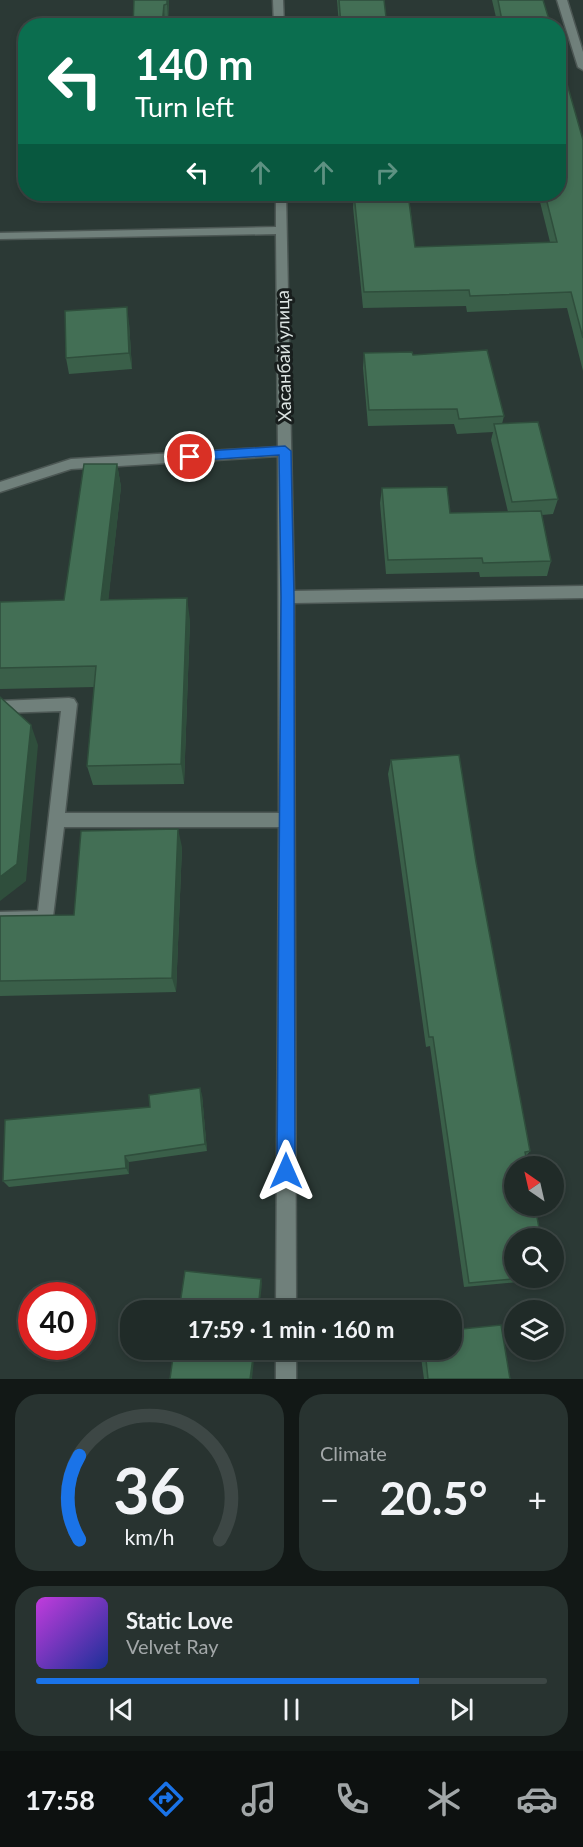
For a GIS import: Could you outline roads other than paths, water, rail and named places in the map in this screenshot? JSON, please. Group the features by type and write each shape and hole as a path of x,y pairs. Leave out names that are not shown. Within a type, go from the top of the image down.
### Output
{"street":[{"path":"278,0 279,18"},
{"path":"561,0 583,67"},
{"name":"Хасанбай улица","path":"281,201 287,597 286,1300"},
{"path":"0,236 282,230"},
{"path":"0,487 71,464 285,451"},
{"path":"287,597 583,592"},
{"path":"0,707 69,704 46,919 0,920"},
{"path":"57,820 287,820"},
{"path":"286,1360 286,1379"}]}
